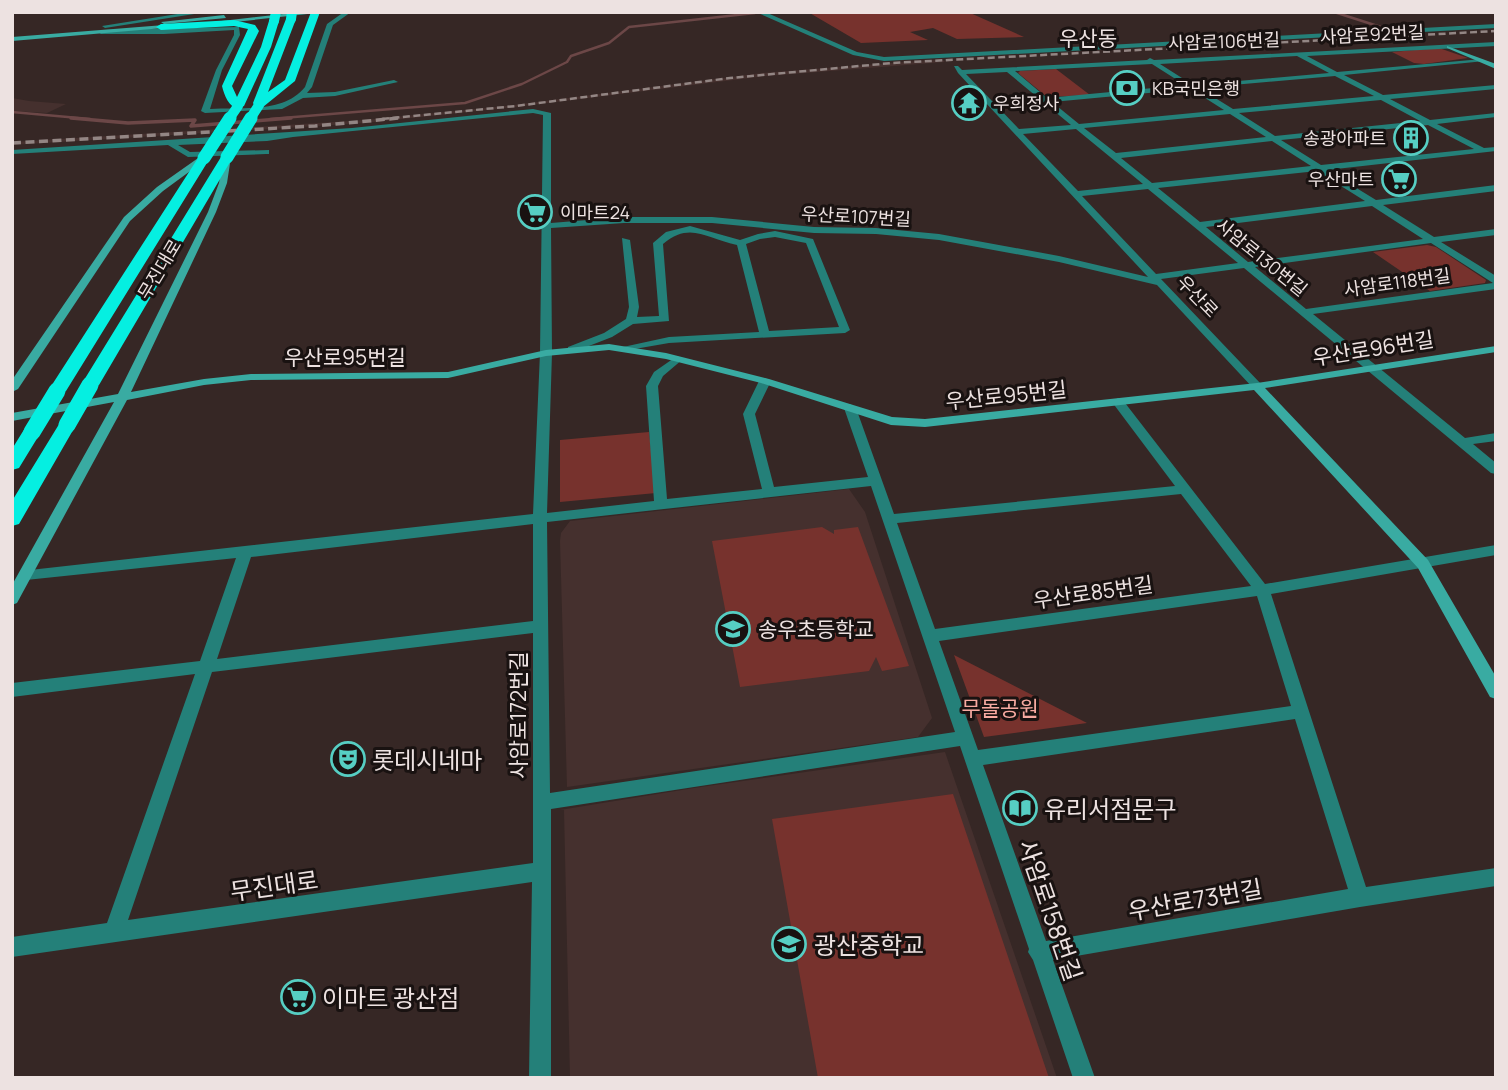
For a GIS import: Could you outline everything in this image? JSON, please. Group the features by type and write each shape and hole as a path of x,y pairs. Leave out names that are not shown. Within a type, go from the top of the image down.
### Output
{"highway":[{"path":"160,24 236,12"},
{"path":"258,105 290,81 318,13"},
{"name":"무진대로","path":"12,464 238,106 266,47 276,15"},
{"name":"무진대로","path":"12,519 258,105 292,16"},
{"path":"160,24 234,23 251,27 254,31 227,86 229,94 238,106"}],"street":[{"path":"102,29 204,12"},
{"path":"302,96 308,87 330,24 348,12"},
{"path":"759,12 863,57 884,59 1496,26"},
{"path":"160,24 318,13"},
{"path":"12,36 276,15"},
{"path":"102,29 154,33 237,28 237,34 219,70 205,111 282,107 302,96 335,94 394,82"},
{"name":"사암로92번길","path":"1296,54 1496,44"},
{"path":"1449,47 1496,67"},
{"name":"사암로106번길","path":"960,72 1296,54 1496,157"},
{"name":"우산로","path":"945,56 1423,564 1496,691"},
{"name":"사암로118번길","path":"1150,60 1496,284"},
{"name":"사암로92번길","path":"1335,74 1482,61"},
{"name":"사암로130번길","path":"1008,69 1496,470"},
{"name":"사암로106번길","path":"1192,87 1335,74"},
{"path":"1046,100 1192,87"},
{"path":"1016,132 1496,87"},
{"name":"사암로172번길","path":"170,143 290,135 544,111 547,113 546,353 540,517 540,1078"},
{"path":"1114,156 1496,115"},
{"path":"12,152 170,143 188,155 266,152"},
{"path":"1076,194 1496,149"},
{"name":"무진대로","path":"12,599 123,396 212,212 223,183 227,157"},
{"path":"12,389 127,219 160,189 204,158"},
{"path":"1197,225 1496,188"},
{"name":"우산로107번길","path":"547,226 624,220 686,220 814,230 876,231 939,237 1156,280"},
{"path":"572,349 608,335 631,320 665,319 658,243 668,233 701,228 719,238 741,243 768,233 796,236 810,241 845,330 669,340 627,349"},
{"path":"1432,241 1496,232"},
{"path":"625,240 634,307 631,320"},
{"name":"사암로118번길","path":"1156,280 1246,265 1432,241"},
{"path":"741,243 765,335"},
{"name":"사암로118번길","path":"1304,312 1496,284"},
{"name":"우산로95번길","path":"12,417 204,382 251,377 449,374 572,349 627,349 677,359 765,381 891,421 916,423 1257,386"},
{"name":"우산로96번길","path":"1257,386 1496,349"},
{"path":"661,504 652,386 658,373 677,359"},
{"path":"765,381 749,414 769,492"},
{"path":"1118,402 1262,590 1360,897"},
{"name":"사암로158번길","path":"850,408 1084,1078"},
{"path":"1462,442 1496,437"},
{"path":"26,575 245,554 540,517 876,481"},
{"path":"890,519 1185,489"},
{"path":"1423,564 1496,550"},
{"path":"114,933 245,554"},
{"name":"우산로85번길","path":"930,636 1262,590 1423,564"},
{"path":"12,690 540,626"},
{"path":"972,759 1302,711"},
{"path":"542,802 964,738"},
{"name":"무진대로","path":"12,947 542,871"},
{"name":"우산로73번길","path":"1038,952 1360,897 1496,877"}],"shaded area":[{"path":"942,59 945,62 767,76 365,123 12,145 12,142 364,120 514,105 762,73"},
{"path":"12,98 66,104 47,113 12,111"},
{"name":"송우초등학교","path":"849,489 865,512 932,718 918,737 567,787 560,541 561,533 570,521"},
{"name":"광산중학교","path":"945,752 1057,1078 570,1078 564,810 560,810"}],"green space":[{"path":"808,12 968,12 1024,37 957,39 933,28 910,32 928,40 861,43"},
{"path":"1439,48 1468,58 1424,64 1414,63 1392,52"},
{"path":"1056,69 1090,95 1047,97 1018,73"},
{"path":"1427,245 1436,247 1486,280 1485,283 1430,291 1373,252"},
{"path":"649,432 656,493 560,502 560,440"},
{"path":"822,527 834,534 834,530 858,527 909,666 882,671 876,657 869,671 740,687 712,541"},
{"name":"무돌공원","path":"954,655 1087,723 984,737"},
{"path":"953,794 1049,1078 818,1078 772,819"}],"waterway":[{"path":"1334,12 1384,28"},
{"path":"270,119 465,103 522,84 567,62 571,56 609,43 629,27 755,13"},
{"path":"12,112 90,119"},
{"path":"71,118 128,123 195,120 191,126 291,118"}],"railway":[{"path":"382,119 516,106 730,78 892,63 1496,31"},
{"path":"12,143 315,126 399,118"}],"place":[{"name":"KB국민은행","path":"1127,88"},
{"name":"우희정사","path":"969,103"},
{"name":"송광아파트","path":"1411,138"},
{"name":"우산마트","path":"1399,179"},
{"name":"이마트24","path":"535,212"},
{"name":"송우초등학교","path":"733,629"},
{"name":"롯데시네마","path":"348,759"},
{"name":"유리서점문구","path":"1020,808"},
{"name":"광산중학교","path":"789,944"},
{"name":"이마트 광산점","path":"298,997"}],"district":[{"name":"우산동","path":"1088,38"}]}
